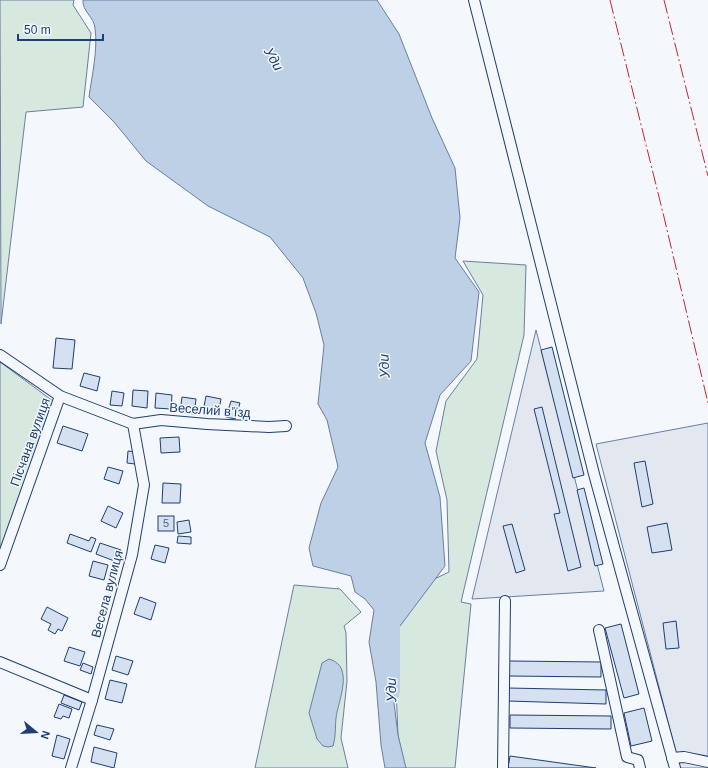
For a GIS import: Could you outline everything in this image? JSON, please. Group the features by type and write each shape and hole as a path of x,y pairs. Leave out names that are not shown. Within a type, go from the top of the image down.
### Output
{"street":[{"path":"474,0 598,488 675,768"},
{"path":"0,355 60,396 133,424"},
{"name":"Пісчана вулиця","path":"0,565 60,396"},
{"name":"Веселий в’їзд","path":"133,424 161,420 268,427 286,426"},
{"name":"Весела вулиця","path":"71,768 92,700 132,555 144,485 133,424"},
{"path":"503,768 505,601"},
{"path":"600,630 627,757 638,760 640,768"},
{"path":"0,662 92,700"},
{"path":"672,758 684,757 708,762"}],"shaded area":[{"path":"0,0 74,0 73,5 91,33 83,107 26,112 1,324"},
{"path":"463,261 526,265 524,335 461,602 471,604 455,768 405,768 398,735 395,664 401,595 449,572 447,500 436,451 446,401 477,359 483,295"},
{"path":"536,330 604,591 472,599"},
{"path":"0,362 53,401 0,552"},
{"path":"708,423 708,768 680,768 596,444"},
{"path":"294,585 340,589 361,612 344,626 346,633 347,681 341,738 348,768 255,768"}],"water":[{"path":"83,0 377,0 399,34 432,118 455,168 460,218 455,258 479,292 471,361 440,395 425,443 440,497 445,566 397,630 388,654 398,735 406,768 385,768 381,745 376,682 369,642 374,610 365,599 355,592 351,576 313,566 309,548 321,503 338,467 327,420 318,404 324,345 316,313 303,278 270,237 208,206 146,161 114,122 89,97 96,36 93,21 84,7"},
{"path":"329,659 337,663 341,669 343,685 336,718 334,742 333,746 328,747 323,746 317,739 309,713 322,663"}],"building":[{"path":"56,338 75,340 72,369 53,368"},
{"path":"552,347 584,475 573,478 541,350"},
{"path":"84,373 100,377 97,391 80,386"},
{"path":"133,390 148,391 147,408 132,406"},
{"path":"112,391 124,393 122,406 110,405"},
{"path":"156,393 172,395 171,409 155,408"},
{"path":"206,396 221,399 218,415 203,412"},
{"path":"182,397 196,399 194,414 180,412"},
{"path":"231,401 240,403 235,419 226,417"},
{"path":"542,407 581,567 568,571 554,514 560,513 534,409"},
{"path":"63,426 88,434 82,451 57,443"},
{"path":"179,437 180,452 161,453 160,438"},
{"path":"128,451 136,452 135,464 127,463"},
{"path":"645,461 653,504 642,507 634,463"},
{"path":"108,467 123,471 119,484 104,479"},
{"path":"163,483 181,484 180,503 162,503"},
{"path":"584,488 603,564 595,566 577,490"},
{"path":"108,506 123,513 116,528 101,521"},
{"path":"158,516 174,516 174,531 158,531"},
{"path":"189,520 191,532 178,534 177,522"},
{"path":"667,523 672,550 652,553 647,527"},
{"path":"512,524 525,570 516,573 503,526"},
{"path":"70,534 89,541 91,537 96,539 91,552 67,543"},
{"path":"178,536 191,537 191,544 177,543"},
{"path":"100,543 121,550 117,562 96,554"},
{"path":"155,545 169,548 165,563 151,559"},
{"path":"93,561 108,565 104,580 89,576"},
{"path":"140,597 156,603 151,620 134,614"},
{"path":"47,607 68,618 62,631 58,629 55,634 48,630 51,624 41,619"},
{"path":"676,621 679,648 666,649 663,623"},
{"path":"621,624 639,694 624,698 605,628"},
{"path":"69,647 85,652 80,666 64,661"},
{"path":"116,656 133,661 128,675 112,670"},
{"path":"509,661 601,662 601,677 509,676"},
{"path":"83,663 93,667 91,674 80,670"},
{"path":"110,680 127,684 122,703 105,699"},
{"path":"508,688 606,690 606,704 508,701"},
{"path":"64,695 82,702 79,710 61,703"},
{"path":"59,704 72,709 69,718 63,716 61,719 54,717"},
{"path":"644,708 652,741 631,746 624,713"},
{"path":"510,715 611,716 611,729 510,728"},
{"path":"97,725 114,729 110,740 94,735"},
{"path":"57,735 70,739 64,759 52,756"},
{"path":"94,747 117,753 114,768 91,762"},
{"path":"510,756 596,768 508,768"}],"waterway":[{"name":"Уди","path":"390,622 390,692"}],"power":[{"path":"610,0 708,403"},
{"path":"664,0 708,176"}]}
